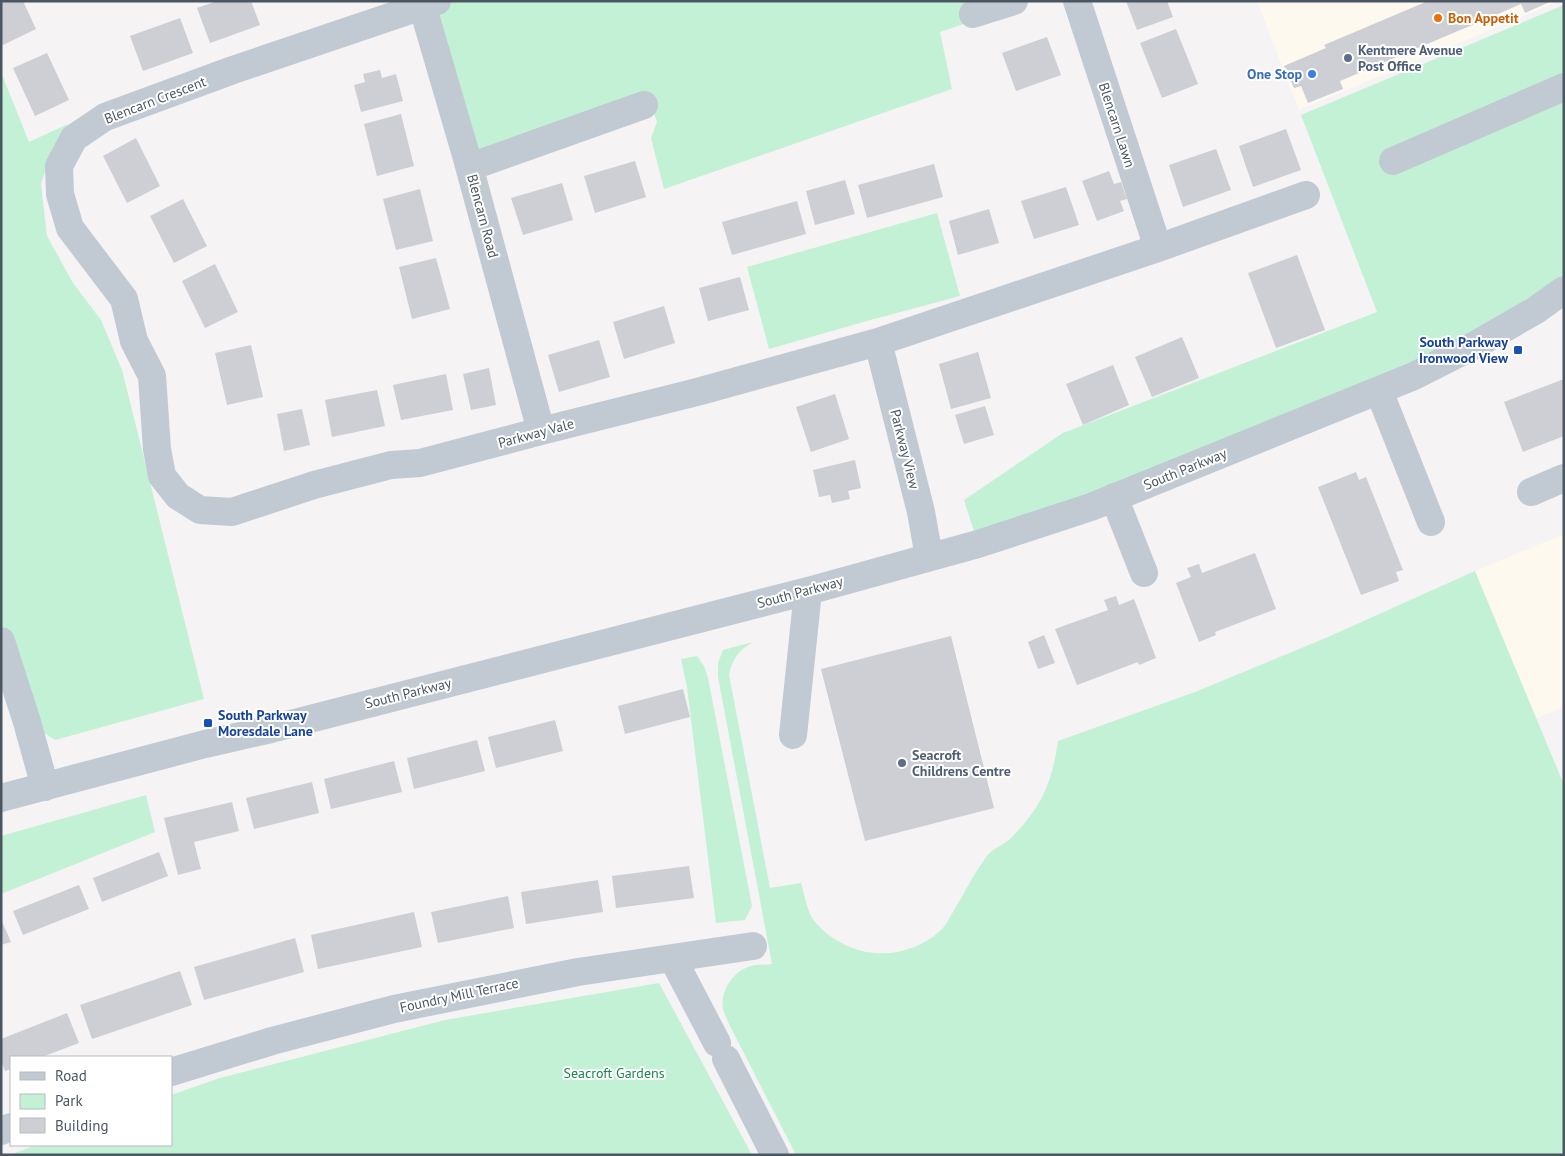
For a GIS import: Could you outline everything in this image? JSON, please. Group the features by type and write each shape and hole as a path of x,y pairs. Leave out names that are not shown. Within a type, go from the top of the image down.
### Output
{"street":[{"path":"973,14 1014,1"},
{"name":"Blencarn Lawn","path":"1077,1 1158,248"},
{"name":"Blencarn Road","path":"427,3 541,431"},
{"name":"Blencarn Crescent","path":"420,463 381,467 314,485 232,512 200,510 178,496 162,476 157,449 152,376 134,341 124,299 70,228 60,194 59,166 74,138 105,117 233,70 427,3"},
{"path":"1393,161 1564,87"},
{"path":"470,167 644,105"},
{"path":"878,342 1158,248 1306,195"},
{"name":"South Parkway","path":"1,798 205,744 808,591 987,541 1091,507 1414,376 1477,344 1536,310 1564,290"},
{"name":"Parkway Vale","path":"420,463 652,404 878,342"},
{"name":"Parkway View","path":"878,342 921,512 929,557"},
{"path":"1379,391 1431,522"},
{"path":"1530,492 1564,478"},
{"path":"1114,497 1144,573"},
{"path":"793,735 808,591"},
{"path":"1,641 27,722 45,787"},
{"name":"Foundry Mill Terrace","path":"172,1072 272,1041 394,1009 578,972 754,946"},
{"path":"673,959 775,1155"}],"shaded area":[{"path":"1257,1 1559,1 1299,110"},
{"path":"1564,534 1564,707 1536,718 1475,571"}],"green space":[{"path":"437,1 1033,1 940,32 952,89 664,189 651,138 657,122 654,113 472,176 422,6"},
{"path":"1564,5 1564,290 1477,344 978,544 964,500 1063,433 1377,312 1301,115"},
{"path":"1,72 29,142 68,124 53,149 41,184 47,236 73,283 101,320 122,370 204,699 55,740 27,722 1,641"},
{"path":"937,213 960,296 769,349 747,267"},
{"path":"1475,571 1564,785 1564,1155 796,1155 723,1009 723,996 732,978 751,966 772,964 718,677 718,663 723,650 753,642 737,656 732,664 729,675 770,888 801,883 811,916 818,926 828,934 838,941 864,951 891,953 917,946 944,927 973,876 987,856 1011,838 1030,816 1044,794 1052,770 1058,741 1195,692 1328,637"},
{"path":"697,656 704,666 708,678 752,906 745,920 716,923 687,687 681,659"},
{"path":"146,795 155,832 1,894 1,836"},
{"name":"Seacroft Gardens","path":"659,983 752,1155 10,1155 33,1146 172,1146 172,1095 220,1078 445,1020"}],"building":[{"path":"1,1 23,1 36,29 3,45 1,42"},
{"path":"217,1 251,1 260,25 210,43 197,8"},
{"path":"1126,1 1167,1 1173,17 1137,30"},
{"path":"1428,1 1552,1 1525,13 1521,4 1340,81 1343,89 1308,103 1301,86 1294,88 1284,66 1326,48 1324,45"},
{"path":"180,18 193,53 143,71 130,36"},
{"path":"1176,29 1198,84 1162,98 1140,43"},
{"path":"1047,37 1061,75 1016,91 1002,53"},
{"path":"47,53 69,100 35,116 13,68"},
{"path":"380,70 382,78 396,74 403,101 361,112 354,85 365,82 363,74"},
{"path":"401,114 414,166 377,176 364,124"},
{"path":"1286,129 1301,170 1253,187 1239,146"},
{"path":"136,138 160,186 127,203 103,156"},
{"path":"1216,149 1231,190 1183,207 1169,165"},
{"path":"635,161 646,197 595,213 584,176"},
{"path":"934,164 943,197 867,218 858,185"},
{"path":"1109,171 1114,184 1121,182 1127,199 1120,201 1124,211 1097,221 1082,181"},
{"path":"845,180 855,214 815,225 806,191"},
{"path":"562,183 573,220 523,235 511,198"},
{"path":"1066,187 1079,225 1034,239 1021,201"},
{"path":"420,189 433,241 396,250 383,199"},
{"path":"183,199 207,246 174,263 150,216"},
{"path":"797,201 806,234 732,255 722,222"},
{"path":"989,209 999,243 958,255 949,221"},
{"path":"1297,255 1325,330 1276,348 1248,273"},
{"path":"436,258 450,309 412,319 399,267"},
{"path":"215,264 238,312 205,328 182,281"},
{"path":"740,277 749,310 708,321 699,288"},
{"path":"664,306 675,343 624,359 613,322"},
{"path":"1182,337 1199,378 1152,397 1135,357"},
{"path":"599,340 610,377 559,392 548,355"},
{"path":"251,345 263,397 227,405 215,353"},
{"path":"978,352 991,398 951,409 939,364"},
{"path":"1113,365 1129,405 1083,425 1066,384"},
{"path":"489,368 496,405 471,410 463,374"},
{"path":"446,374 453,410 401,420 393,385"},
{"path":"1564,379 1564,436 1523,452 1504,402"},
{"path":"377,390 385,426 332,437 325,400"},
{"path":"835,394 849,439 811,452 796,407"},
{"path":"985,406 994,435 964,444 955,415"},
{"path":"302,409 310,445 284,451 277,414"},
{"path":"855,460 861,488 848,491 850,499 832,503 830,495 819,497 813,470"},
{"path":"1356,472 1359,480 1366,477 1403,570 1396,572 1399,581 1361,595 1318,487"},
{"path":"1255,553 1276,609 1215,632 1216,635 1199,642 1176,583 1191,577 1187,568 1199,564 1202,573"},
{"path":"1116,596 1119,605 1134,599 1156,658 1139,665 1138,662 1077,685 1055,629 1108,610 1104,600"},
{"path":"1044,635 1055,663 1038,669 1028,642"},
{"path":"951,636 994,808 865,841 821,669"},
{"path":"683,689 690,717 625,734 618,706"},
{"path":"555,720 563,751 496,768 488,737"},
{"path":"477,740 485,771 414,789 407,758"},
{"path":"394,761 402,792 331,809 324,779"},
{"path":"312,782 319,813 254,829 246,798"},
{"path":"232,802 239,831 194,842 201,869 178,875 164,818"},
{"path":"159,852 168,876 102,902 93,878"},
{"path":"689,866 694,898 616,908 612,876"},
{"path":"598,880 603,912 526,924 521,892"},
{"path":"79,885 89,909 23,935 13,911"},
{"path":"508,896 514,928 438,943 431,912"},
{"path":"414,912 422,947 318,969 311,935"},
{"path":"1,919 11,942 1,945"},
{"path":"295,938 304,972 204,1000 194,967"},
{"path":"180,971 192,1005 92,1039 80,1005"},
{"path":"67,1013 79,1043 45,1056 10,1056 10,1069 5,1071 1,1061 1,1039"}],"place":[{"name":"Bon Appetit","path":"1438,18"},
{"name":"Kentmere Avenue Post Office","path":"1348,58"},
{"name":"One Stop","path":"1312,74"},
{"name":"South Parkway Ironwood View","path":"1518,350"},
{"name":"South Parkway Moresdale Lane","path":"208,723"},
{"name":"Seacroft Childrens Centre","path":"902,763"}]}
